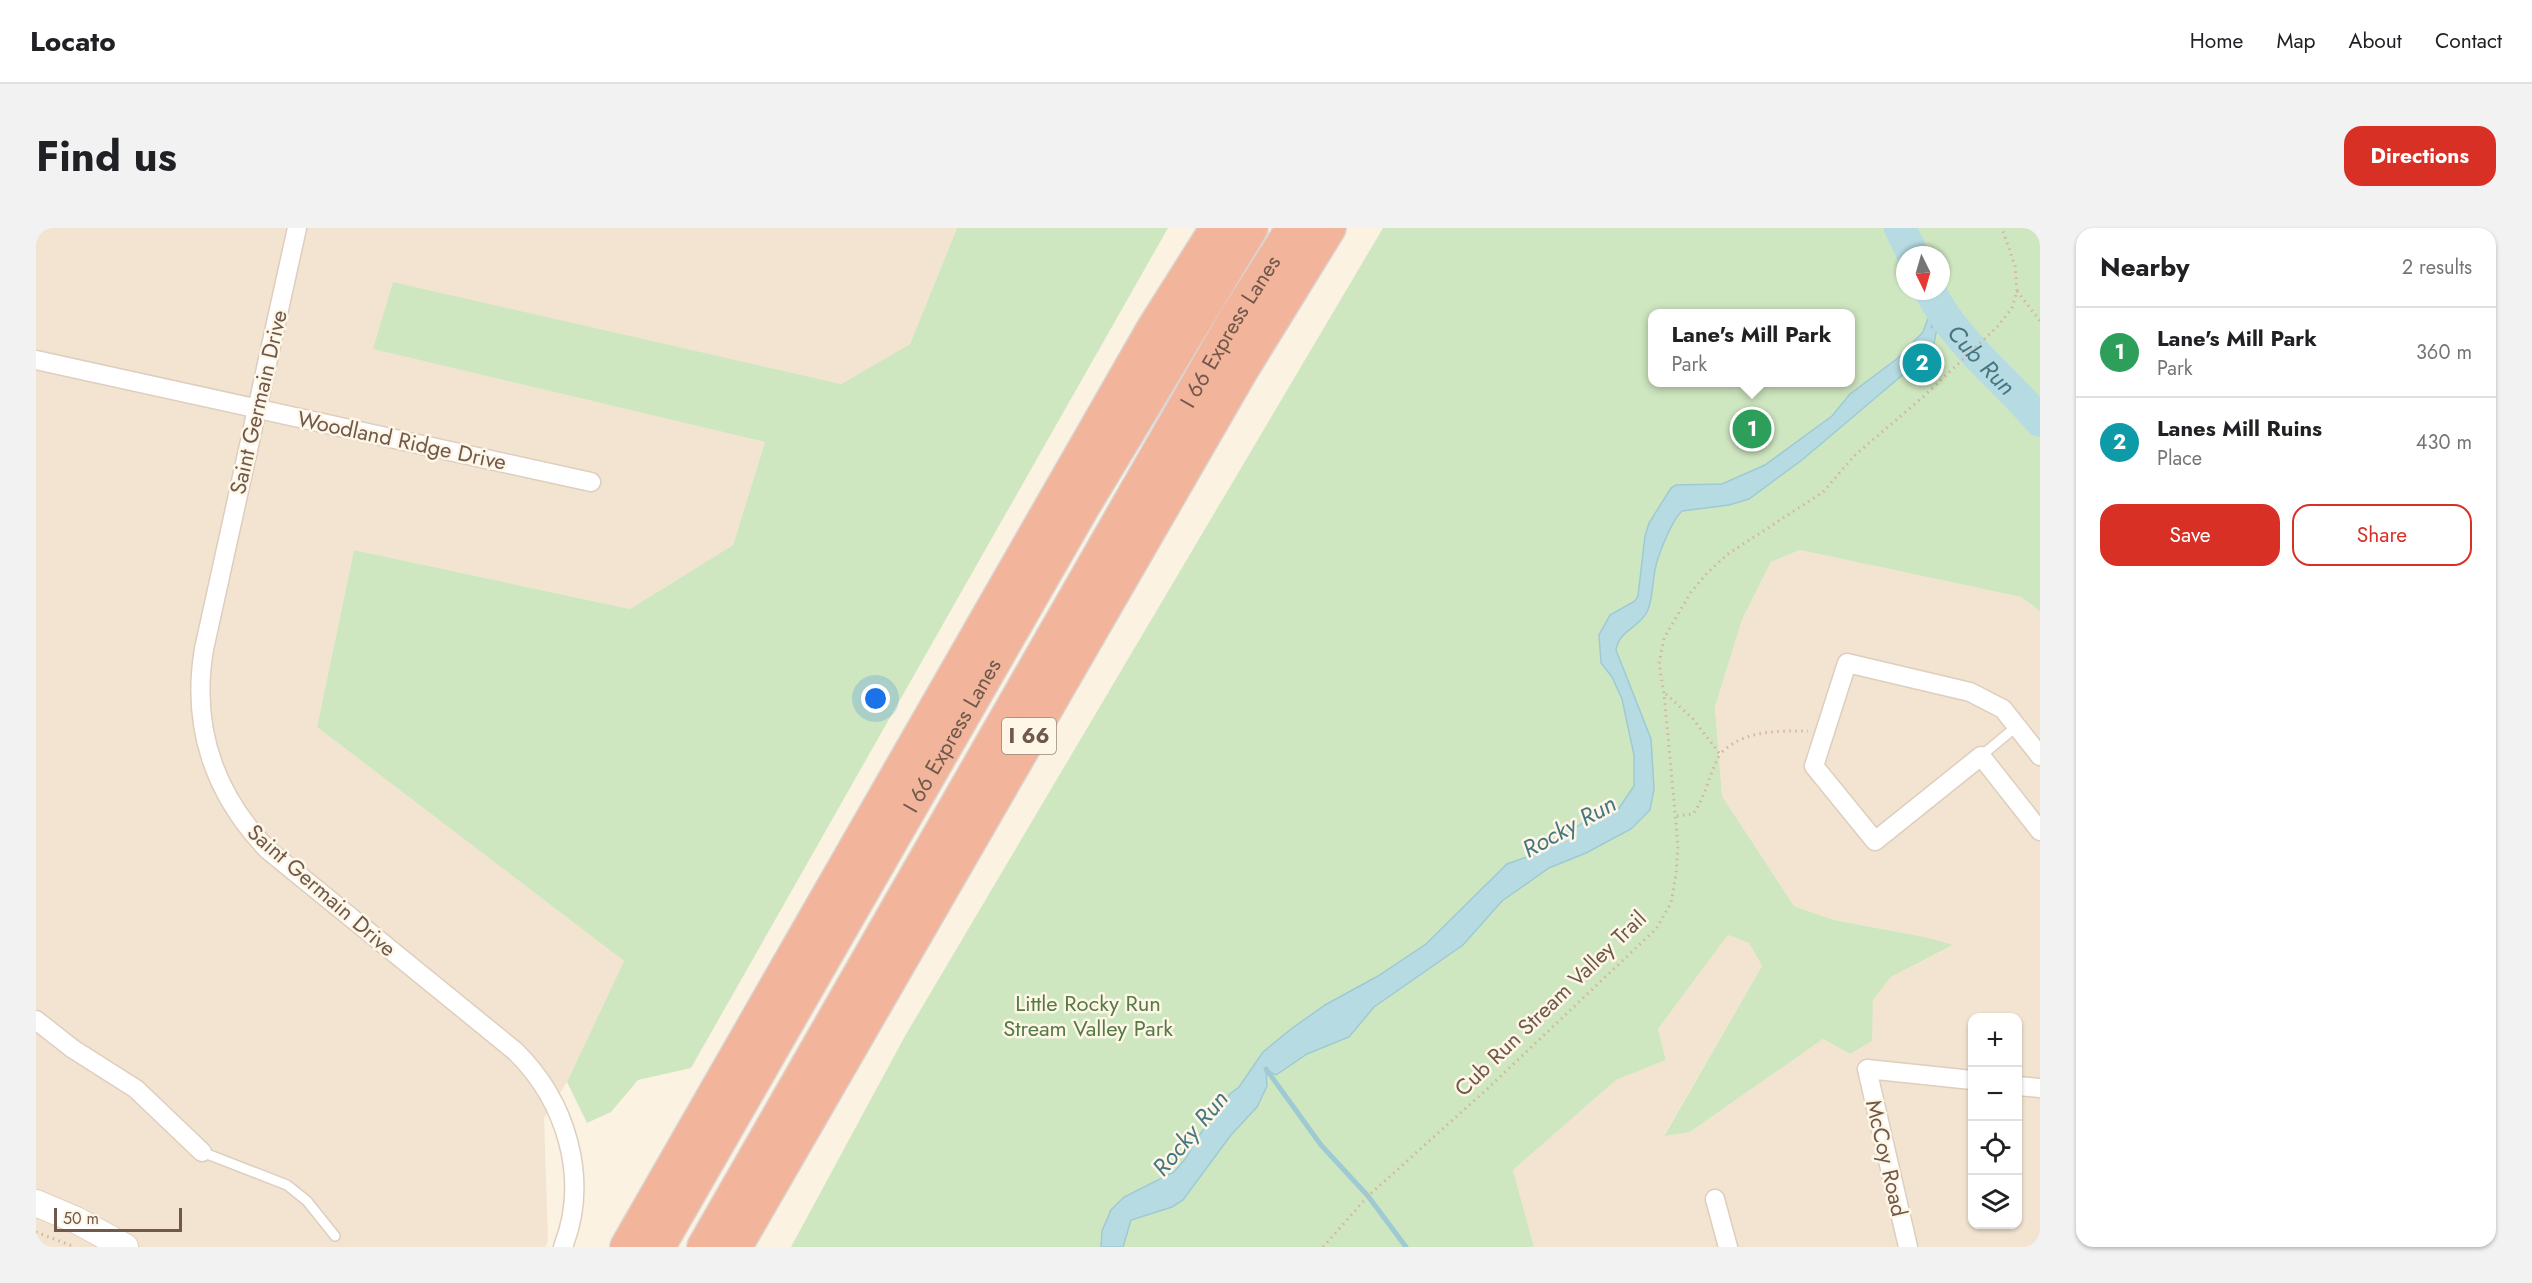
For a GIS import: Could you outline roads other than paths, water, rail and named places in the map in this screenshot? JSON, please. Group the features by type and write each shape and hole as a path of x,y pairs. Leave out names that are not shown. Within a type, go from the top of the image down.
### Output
{"highway":[{"path":"627,1247 1137,357 1216,228"},
{"name":"I 66 Express Lanes","path":"658,1247 1082,508 1251,228"},
{"name":"I 66 Express Lanes","path":"704,1247 1235,319 1293,228"},
{"name":"I 66","path":"735,1247 1242,369 1329,228"}],"street":[{"name":"Saint Germain Drive","path":"297,228 200,670 201,722 215,774 238,816 268,850 515,1051 541,1080 562,1120 573,1164 574,1197 562,1247"},
{"name":"Woodland Ridge Drive","path":"36,360 591,482"},
{"path":"2040,756 2003,709 1970,692 1847,663 1814,766 1875,841 1981,756 2040,831"},
{"path":"36,1020 73,1049 136,1089 202,1152"},
{"name":"McCoy Road","path":"1908,1247 1867,1069 1968,1080"},
{"path":"2022,1086 2040,1088"},
{"path":"1715,1199 1728,1247"},
{"path":"36,1203 76,1220 125,1247"}],"lane":[{"path":"1981,756 2017,726"},
{"path":"202,1152 286,1185 307,1202 335,1236"}],"water":[{"name":"Rocky Run","path":"1929,316 1941,324 1937,328 1932,354 1906,372 1802,460 1749,499 1729,505 1682,511 1674,522 1656,564 1647,612 1621,638 1616,650 1651,739 1654,789 1650,810 1631,829 1586,853 1549,868 1502,901 1463,945 1374,1007 1349,1037 1307,1054 1276,1075 1266,1070 1267,1086 1257,1107 1231,1135 1183,1200 1172,1207 1131,1220 1123,1247 1101,1247 1102,1231 1111,1210 1124,1197 1174,1172 1263,1052 1325,1005 1378,976 1426,944 1507,864 1538,853 1584,822 1617,811 1634,786 1634,755 1622,699 1612,677 1601,663 1599,635 1610,615 1635,601 1638,596 1645,536 1649,523 1671,488 1676,485 1722,484 1765,465 1832,416 1850,394 1898,358 1923,332"}],"waterway":[{"name":"Cub Run","path":"1900,228 1909,246"},
{"name":"Cub Run","path":"1935,300 1966,343 2040,421"},
{"name":"Rocky Run","path":"1933,326 1940,310"},
{"path":"1266,1069 1321,1145 1368,1196 1406,1247"}],"place":[{"name":"Lanes Mill Ruins","path":"1922,363"},
{"name":"Lane's Mill Park","path":"1752,429"}],"park label":[{"name":"Little Rocky Run Stream Valley Park","path":"1088,1016"}]}
